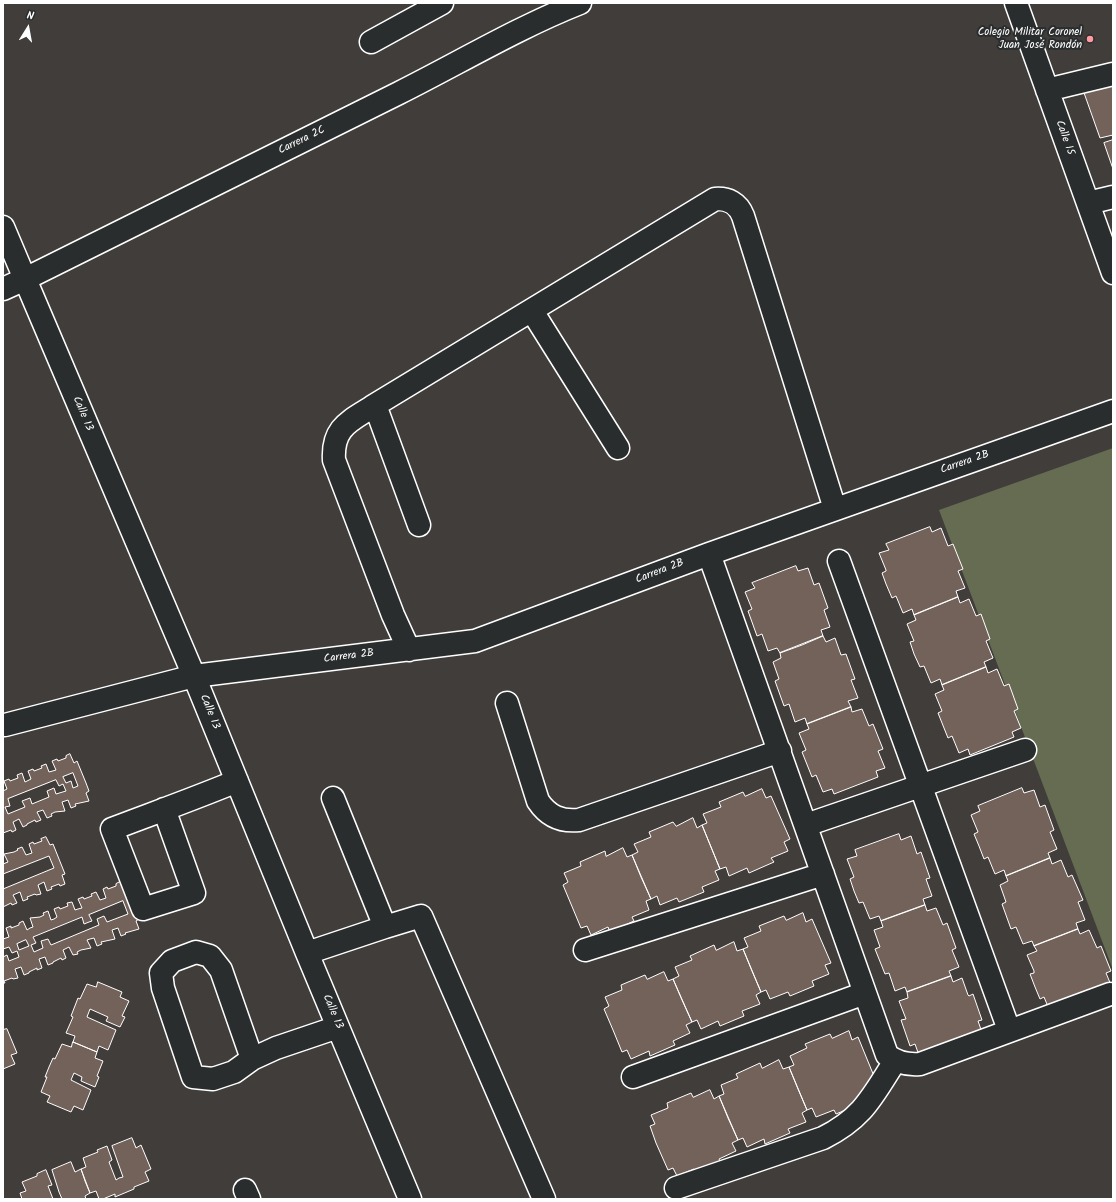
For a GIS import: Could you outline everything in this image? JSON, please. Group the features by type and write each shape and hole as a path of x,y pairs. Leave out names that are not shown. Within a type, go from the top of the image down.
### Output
{"street":[{"path":"371,42 442,3"},
{"name":"Carrera 2C","path":"3,289 410,88 554,8 580,3"},
{"name":"Calle 15","path":"1016,3 1113,273"},
{"path":"1047,90 1113,74"},
{"path":"1088,203 1113,197"},
{"path":"409,650 393,615 334,460 335,441 342,428 375,405 715,199 723,198 737,205 744,216 835,509"},
{"name":"Calle 13","path":"3,227 194,676 338,1027 405,1197"},
{"path":"532,311 618,448"},
{"path":"375,405 419,525"},
{"name":"Carrera 2B","path":"5,725 194,676 475,641 709,554 1113,411"},
{"path":"709,554 887,1055 895,1061 903,1064 920,1064 1110,994"},
{"path":"839,561 1010,1030"},
{"path":"507,703 538,801 542,808 549,814 563,821 579,820 780,751"},
{"path":"806,825 1025,750"},
{"path":"164,809 194,893 142,909 112,829 164,809 237,781"},
{"path":"333,798 385,926"},
{"path":"585,950 823,874"},
{"path":"307,953 385,926 421,916 544,1199"},
{"path":"252,1059 221,970 210,956 196,952 172,961 161,973 163,988 193,1077 213,1079 234,1072 252,1059 276,1048 338,1027"},
{"path":"633,1077 865,993"},
{"path":"676,1188 823,1138 838,1131 861,1112 895,1061"}],"green space":[{"path":"1113,448 1113,970 939,510"}],"building":[{"path":"1112,83 1113,135 1100,138 1083,90"},
{"path":"1113,140 1113,169 1104,143"},
{"path":"930,527 932,532 941,528 948,546 953,544 963,569 958,571 965,588 956,591 958,597 914,615 912,609 903,613 896,596 892,598 886,584 882,573 886,570 879,553 889,550 886,544"},
{"path":"796,566 798,571 808,568 814,585 819,583 828,608 824,610 830,627 821,630 823,636 802,645 780,653 777,648 768,651 762,634 757,636 748,611 752,609 745,592 755,588 752,583"},
{"path":"958,597 960,603 969,599 976,616 981,614 990,639 986,641 993,658 984,662 986,667 942,685 940,679 931,683 924,666 920,667 914,654 910,642 914,641 907,624 916,620 914,615"},
{"path":"823,636 826,642 835,638 841,655 846,654 855,679 851,680 858,698 848,701 851,707 807,724 805,718 795,722 789,704 784,706 775,681 779,679 773,662 781,658 780,653"},
{"path":"986,667 988,673 997,669 1004,686 1009,684 1018,709 1014,711 1021,728 1012,732 1014,737 970,755 968,749 959,753 952,736 948,738 938,713 942,711 935,694 944,690 942,685"},
{"path":"851,707 852,712 862,709 869,726 873,724 883,749 878,751 885,768 876,771 878,777 834,794 832,789 823,792 816,775 812,777 802,752 806,750 799,733 809,729 807,724"},
{"path":"70,754 74,763 77,761 89,791 86,793 89,801 75,804 76,806 71,808 68,800 62,802 65,811 55,812 51,814 52,816 47,818 43,810 37,812 41,820 36,822 35,820 23,827 19,819 13,822 16,830 3,833 3,791 7,789 4,781 9,779 10,781 18,778 17,775 22,773 25,782 31,779 28,771 33,769 34,771 42,768 41,766 46,764 49,772 56,770 52,761 57,759 58,761 66,758 66,756","holes":["73,773 78,786 73,788 71,781 66,783 63,777","56,780 59,786 63,784 66,791 56,794 54,788 47,791 49,797 32,804 30,798 22,801 25,807 8,814 5,807 10,806 8,799"]},
{"path":"1022,788 1024,793 1034,790 1040,807 1045,805 1054,830 1050,832 1057,849 1048,853 1050,858 1006,876 1004,870 995,874 988,857 984,859 974,834 978,832 971,815 980,811 978,806"},
{"path":"762,789 766,798 771,796 790,839 784,842 788,851 771,858 774,862 749,873 747,868 729,876 726,867 720,869 702,825 707,823 703,814 721,807 719,802 743,792 745,796"},
{"path":"693,818 697,828 702,825 720,869 715,871 719,880 702,887 704,892 679,902 677,898 660,905 657,896 651,899 641,877 632,855 638,852 634,844 651,837 649,832 673,822 676,826"},
{"path":"899,834 901,840 911,836 917,854 921,852 930,878 926,879 932,896 923,899 925,905 881,921 879,916 870,919 863,902 859,903 854,891 850,879 854,877 847,859 857,856 855,850"},
{"path":"46,837 50,845 53,844 65,874 62,875 65,884 60,886 59,884 51,887 52,889 47,891 44,882 38,885 41,894 35,894 27,897 28,899 23,901 20,892 13,895 17,903 12,905 11,903 3,907 3,889 54,868 49,856 3,874 3,864 8,862 4,854 14,852 22,847 26,855 32,853 29,844 42,841 41,839"},
{"path":"623,848 627,857 632,855 651,899 646,901 649,910 632,917 634,921 610,932 608,927 591,935 587,926 581,928 563,885 568,882 564,873 581,866 580,862 605,851 606,856"},
{"path":"1050,858 1052,864 1061,860 1068,877 1072,875 1083,900 1078,902 1085,920 1076,923 1078,929 1034,946 1032,941 1023,944 1016,927 1011,929 1002,904 1006,902 1000,885 1008,881 1006,876"},
{"path":"120,882 124,891 127,889 139,919 136,921 139,929 125,933 126,934 121,936 118,928 112,930 115,939 101,942 102,944 97,946 94,938 87,940 91,948 81,950 77,952 78,954 73,955 69,947 63,950 66,958 62,960 61,958 48,965 45,957 39,959 42,968 37,970 37,968 24,975 21,967 15,969 18,978 12,978 4,981 5,983 3,983 3,957 7,955 9,961 19,957 17,951 12,953 9,947 3,949 3,939 9,937 6,928 19,925 19,923 23,921 27,930 33,927 30,918 40,917 44,915 43,913 48,911 51,920 54,919 57,917 54,909 59,907 60,909 68,906 67,903 72,902 75,910 82,908 78,899 83,897 84,899 92,896 91,894 96,892 100,900 106,898 103,889 116,886 116,884","holes":["123,901 128,914 107,922 104,916 97,919 99,925 51,945 48,939 41,941 43,948 34,952 31,945 36,943 33,937 82,917 84,924 92,921 89,915","26,940 29,946 19,950 17,944"]},
{"path":"925,905 927,911 936,908 943,925 947,923 956,948 952,950 959,967 949,971 951,976 907,992 905,987 895,991 889,973 885,974 875,949 880,947 874,930 883,927 881,921"},
{"path":"803,913 806,922 812,919 831,963 825,965 829,974 812,981 814,986 790,996 788,992 770,999 766,990 761,992 752,971 743,949 748,947 744,938 761,931 759,926 784,916 786,920"},
{"path":"1078,929 1080,934 1089,930 1097,948 1101,946 1111,971 1106,973 1113,990 1051,1014 1044,997 1040,999 1035,987 1030,974 1034,973 1034,971 1027,955 1037,951 1034,946"},
{"path":"734,942 737,951 743,949 761,992 756,995 760,1004 742,1011 744,1016 720,1026 718,1021 701,1029 697,1020 692,1022 673,979 679,976 675,967 692,960 690,956 714,945 716,950"},
{"path":"664,972 668,981 673,979 692,1022 686,1025 690,1033 673,1041 675,1045 650,1056 649,1051 631,1059 627,1050 622,1052 604,1009 609,1006 605,997 622,990 621,985 645,975 647,979"},
{"path":"951,976 953,982 962,978 968,995 973,994 982,1020 978,1021 984,1038 921,1061 915,1044 910,1046 901,1020 906,1019 899,1001 908,998 907,992"},
{"path":"98,982 122,992 120,997 129,1001 122,1016 125,1017 120,1027 106,1021 108,1017 90,1009 87,1017 116,1030 108,1050 99,1046 97,1052 73,1042 75,1036 66,1033 73,1017 71,1016 78,998 80,999 87,984 96,987"},
{"path":"7,1029 17,1053 11,1055 15,1064 3,1069 3,1030"},
{"path":"849,1031 852,1040 858,1037 876,1081 860,1104 836,1114 834,1110 816,1117 812,1108 807,1110 798,1089 789,1067 794,1065 790,1056 807,1048 805,1044 830,1034 832,1038"},
{"path":"73,1042 97,1052 95,1058 103,1061 97,1076 99,1077 95,1087 81,1081 82,1077 74,1073 71,1080 91,1090 83,1110 74,1106 71,1112 47,1102 50,1096 41,1092 47,1077 45,1077 53,1058 55,1059 62,1044 71,1047"},
{"path":"779,1060 783,1069 789,1067 807,1110 802,1113 806,1122 788,1129 790,1133 765,1144 764,1139 747,1147 743,1138 738,1140 728,1118 719,1096 724,1094 721,1085 738,1078 736,1074 760,1063 762,1068"},
{"path":"710,1090 714,1099 719,1096 738,1140 732,1143 736,1151 719,1159 721,1163 696,1174 694,1169 677,1176 673,1168 668,1170 656,1143 650,1126 655,1124 651,1115 668,1108 667,1103 691,1093 693,1097"},
{"path":"132,1138 136,1148 141,1145 151,1169 145,1172 149,1181 115,1197 115,1194 99,1199 96,1191 90,1193 85,1181 81,1169 86,1167 83,1158 98,1152 97,1150 107,1146 112,1160 109,1162 116,1180 123,1177 112,1146"},
{"path":"71,1162 75,1172 81,1169 90,1193 85,1196 86,1199 62,1199 59,1192 52,1170"},
{"path":"46,1170 52,1185 48,1186 53,1199 22,1199 20,1193 26,1191 22,1182 37,1176 37,1174"}],"place":[{"name":"Colegio Militar Coronel Juan José Rondón","path":"1090,39"}]}
